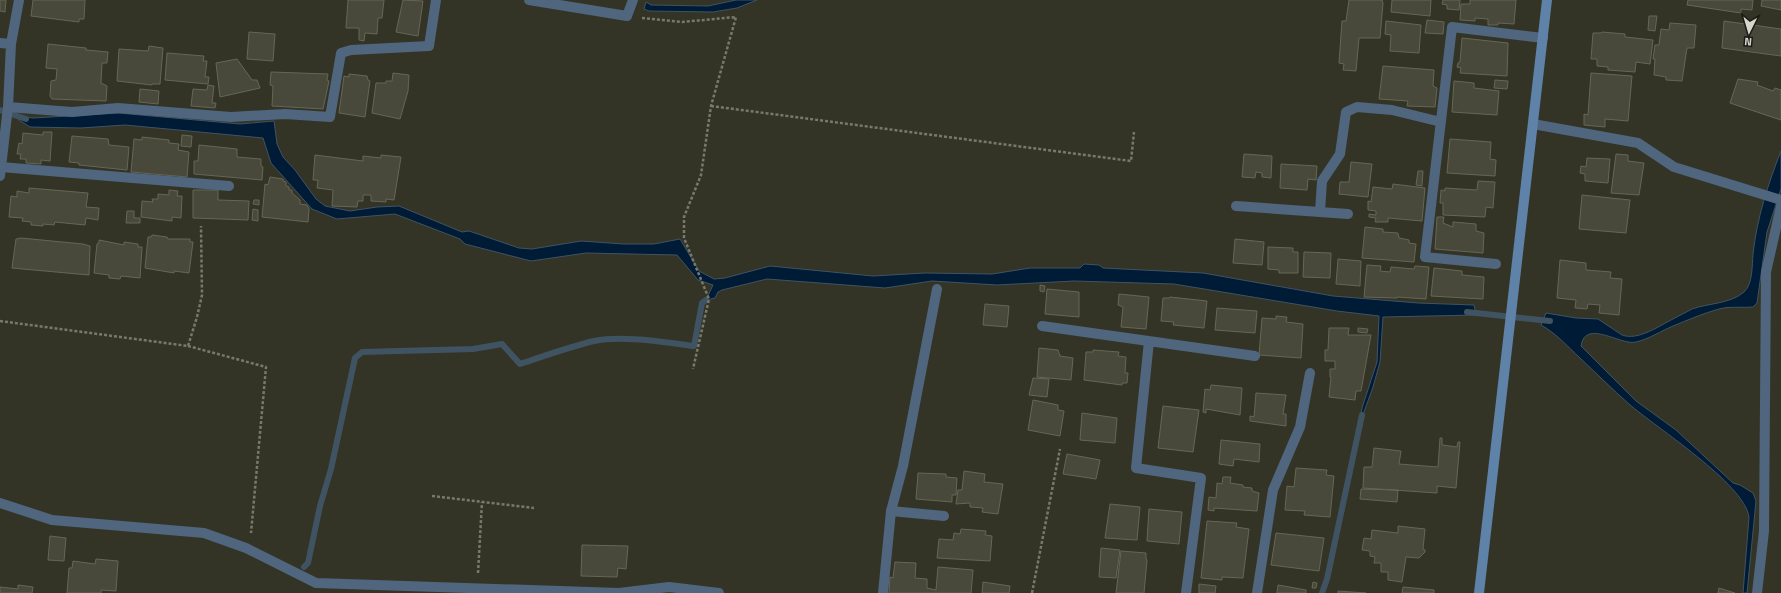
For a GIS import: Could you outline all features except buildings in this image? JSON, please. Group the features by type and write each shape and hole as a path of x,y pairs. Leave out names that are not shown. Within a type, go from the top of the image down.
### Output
{"street":[{"path":"19,0 11,44 8,107 0,171 229,186"},
{"path":"8,107 72,112 118,108 231,117 285,114 330,117 341,53 351,50 428,46 436,0"},
{"path":"529,0 627,16 633,0"},
{"path":"1479,593 1547,0"},
{"path":"1496,264 1425,257 1452,28 1543,38"},
{"path":"0,43 11,44"},
{"path":"1320,212 1322,181 1340,154 1346,112 1357,107 1392,110 1441,122"},
{"path":"1533,124 1638,143 1674,167 1781,200"},
{"path":"1236,206 1348,214"},
{"path":"1757,593 1764,531 1766,272 1781,206"},
{"path":"883,593 891,511 903,466 937,290"},
{"path":"1042,326 1255,356"},
{"path":"1148,341 1136,468 1201,478 1186,593"},
{"path":"1257,593 1273,490 1300,427 1310,373"},
{"path":"0,504 52,520 204,533 246,548 316,583 619,593 668,587 719,593"},
{"path":"891,511 944,516"}],"path":[{"path":"627,16 682,22 736,17 712,106 701,175 684,217 684,238 709,299 693,369"},
{"path":"712,106 1131,162 1134,132"},
{"path":"188,346 202,295 201,226"},
{"path":"0,321 188,346 266,366 251,534 246,548"},
{"path":"1032,593 1060,449"},
{"path":"432,496 534,508"},
{"path":"477,589 482,502"}],"water":[{"path":"736,0 757,0 737,8 713,12 649,11 644,9 646,2 651,5 708,6"},
{"path":"119,113 240,124 274,121 277,144 283,157 295,170 316,199 325,206 350,211 377,207 399,206 462,232 469,231 519,248 532,249 581,241 624,244 654,244 680,239 699,271 714,279 725,278 770,266 873,276 925,273 992,274 1030,268 1080,268 1084,264 1099,265 1103,268 1203,273 1333,296 1418,303 1474,305 1476,315 1383,317 1380,362 1360,423 1362,408 1377,362 1379,316 1337,311 1174,284 1074,281 997,285 932,281 885,288 767,279 722,290 718,292 715,298 706,300 713,285 698,280 677,255 586,253 531,261 465,244 460,239 395,214 337,219 312,209 271,163 263,138 125,125 81,128 30,127 19,120 18,116 33,118"},
{"path":"1781,151 1781,189 1767,232 1757,303 1753,307 1723,308 1696,317 1636,342 1629,342 1596,333 1589,334 1584,338 1581,346 1636,401 1676,430 1733,483 1740,485 1753,493 1756,501 1747,593 1743,593 1749,517 1743,503 1732,488 1697,456 1629,404 1562,340 1541,325 1546,313 1576,318 1598,319 1622,335 1635,336 1648,332 1692,309 1726,301 1744,292 1747,289 1751,279 1753,254 1760,214 1767,189"}],"waterway":[{"path":"0,110 26,119"},
{"path":"304,567 308,563 320,506 331,469 355,358 362,352 473,349 502,344 520,364 575,346 605,339 644,340 694,346 702,303 706,300"},
{"path":"1467,312 1550,321"},
{"path":"1322,593 1327,579 1362,415"}]}
